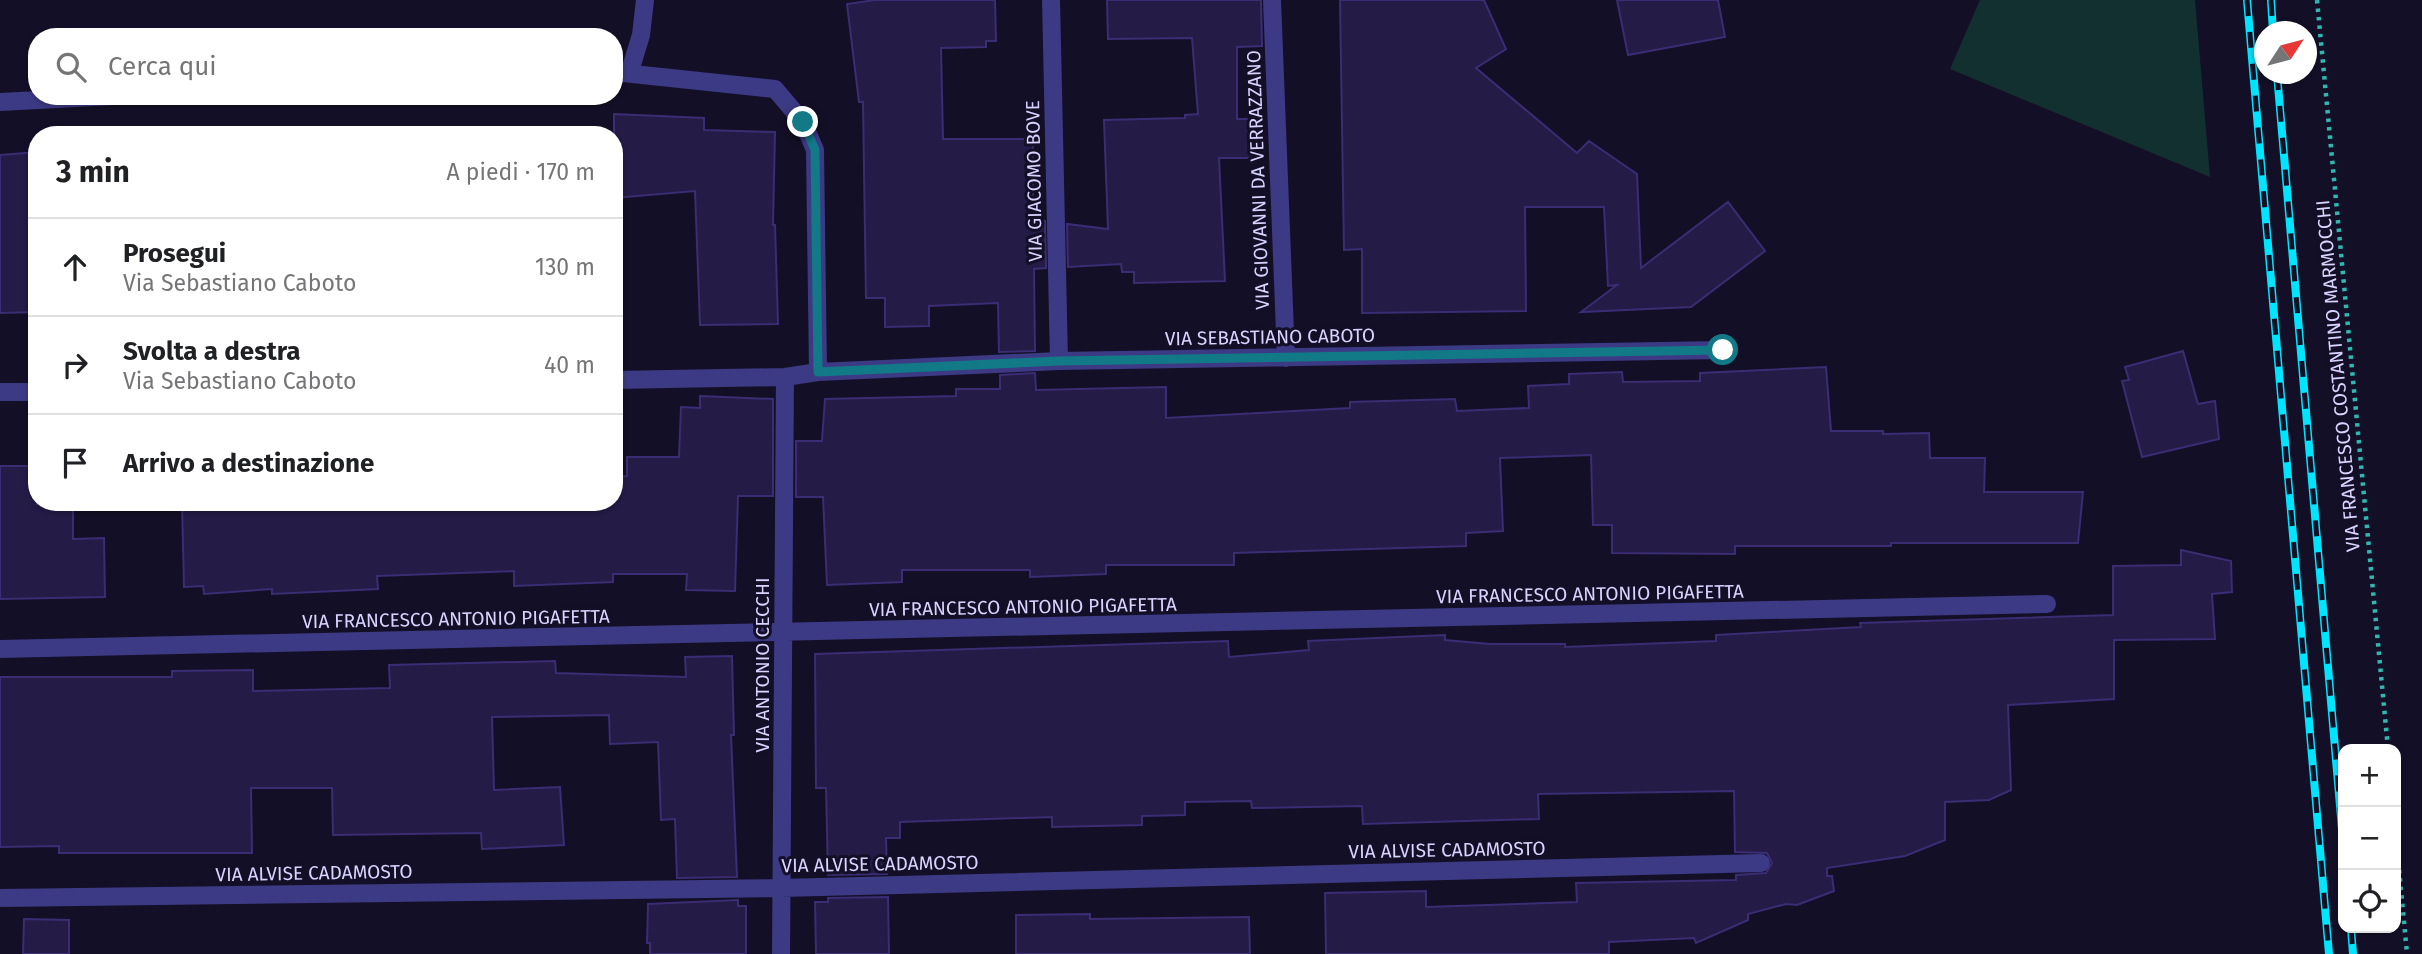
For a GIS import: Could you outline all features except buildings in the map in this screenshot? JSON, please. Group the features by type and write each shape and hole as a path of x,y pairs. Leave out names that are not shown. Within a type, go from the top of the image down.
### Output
{"street":[{"path":"623,69 641,35 645,0"},
{"name":"VIA GIACOMO BOVE","path":"1051,0 1059,361"},
{"name":"VIA GIOVANNI DA VERRAZZANO","path":"1272,0 1286,358"},
{"path":"623,71 775,89 803,122 815,150 818,372"},
{"path":"0,102 28,101"},
{"name":"VIA SEBASTIANO CABOTO","path":"623,380 785,377 818,372 1059,361 1723,350"},
{"name":"VIA ANTONIO CECCHI","path":"781,954 785,377"},
{"path":"0,393 28,392"},
{"name":"VIA FRANCESCO ANTONIO PIGAFETTA","path":"0,649 783,634 2047,604"},
{"name":"VIA ALVISE CADAMOSTO","path":"0,898 781,888 1761,863"}],"path":[{"name":"VIA FRANCESCO COSTANTINO MARMOCCHI","path":"2317,0 2388,744"},
{"path":"2399,870 2407,954"}],"green space":[{"path":"1980,0 2195,0 2210,177 1950,69"}],"railway":[{"path":"2247,0 2329,954"},
{"path":"2271,0 2272,21"},
{"path":"2278,84 2340,807"},
{"path":"2351,933 2353,954"}],"route":[{"path":"803,122 815,150 818,372 1059,361 1723,350"}]}
